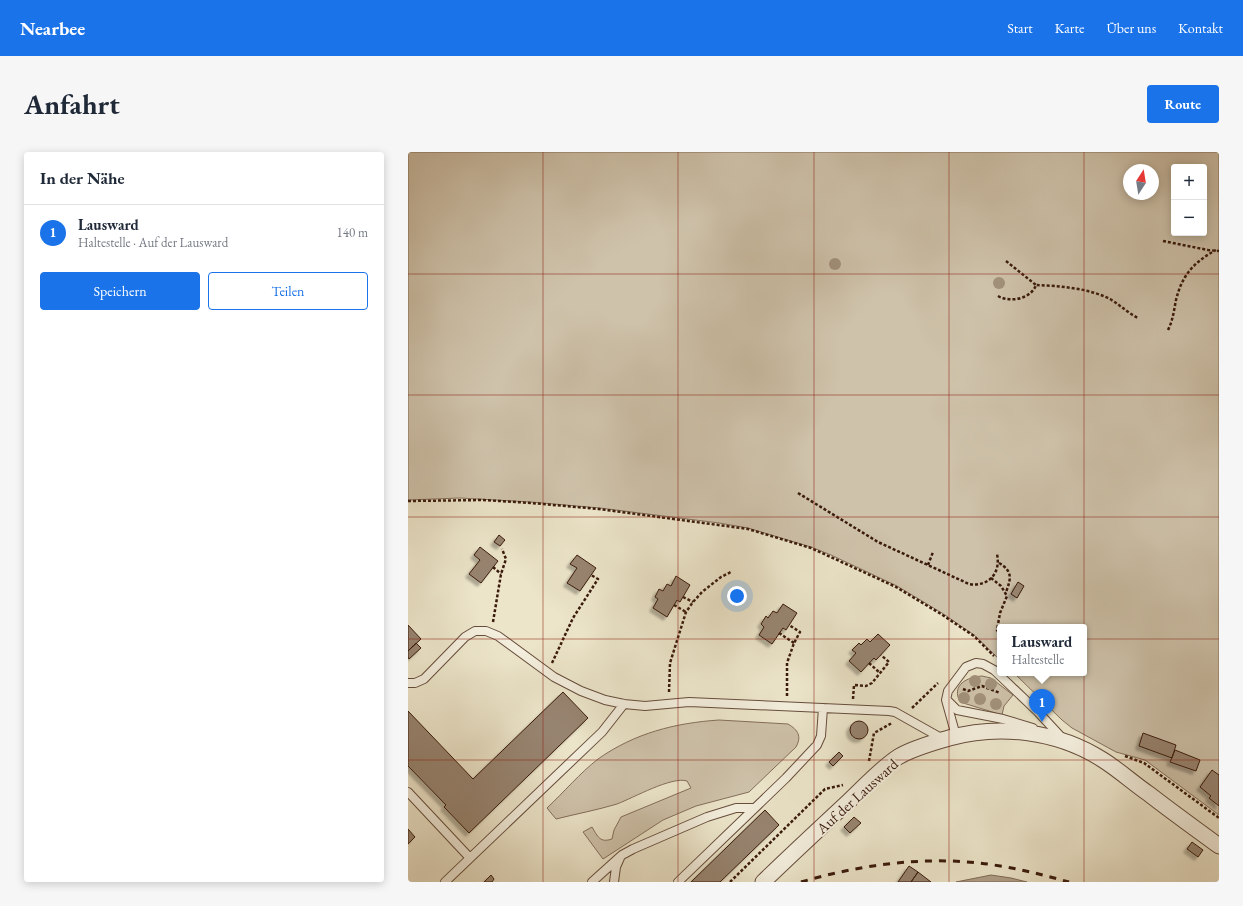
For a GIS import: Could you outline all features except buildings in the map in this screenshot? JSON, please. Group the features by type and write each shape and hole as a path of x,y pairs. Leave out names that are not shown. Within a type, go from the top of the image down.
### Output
{"street":[{"name":"Auf der Lausward","path":"763,882 892,762 913,750 950,738 988,731 1020,732 1047,736 1085,750 1103,760 1219,846"}],"lane":[{"path":"408,683 424,679 465,637 475,631 486,631 498,636 554,677 581,691 605,700 645,706 689,702 889,711 895,712 902,717 950,738 946,700 948,691 966,668 976,664 983,664 997,673"},
{"path":"1000,676 1052,726 1066,742"},
{"path":"946,700 957,710 1003,719 1040,730 1066,742"},
{"path":"445,882 602,732 624,704"},
{"path":"678,882 817,745 822,736 823,708"},
{"path":"408,792 470,858"},
{"path":"592,882 622,855 707,817 736,808 754,808"},
{"path":"614,882 616,867 622,855"}],"path":[{"path":"1163,241 1217,251"},
{"path":"1168,330 1173,319 1177,298 1187,273 1193,265 1203,257 1217,251"},
{"path":"1006,261 1036,285 1052,285 1073,288 1101,295 1113,301 1138,318"},
{"path":"998,296 1003,299 1015,300 1031,293 1035,289 1036,285"},
{"path":"798,493 878,542 969,584 977,585 991,578 999,563 997,554"},
{"path":"408,501 483,500 531,503 599,509 748,529 811,548 896,587 974,636 995,657"},
{"path":"492,633 501,574 506,558 502,549"},
{"path":"928,565 933,552"},
{"path":"998,624 1000,613 1006,600 1006,592 1010,580 1010,575 1004,566 999,563"},
{"path":"493,567 501,574"},
{"path":"669,704 670,663 686,612 692,602 702,592 720,577 731,572"},
{"path":"547,672 573,618 598,579 591,575"},
{"path":"991,578 1006,592"},
{"path":"683,597 692,602"},
{"path":"674,605 686,612"},
{"path":"786,707 788,689 787,663 794,643 800,632 789,625"},
{"path":"779,633 794,643"},
{"path":"982,651 985,647"},
{"path":"852,709 854,685 866,686 872,683 889,662 881,655"},
{"path":"870,663 880,673"},
{"path":"868,763 874,733 902,717 946,675 964,690 968,691 982,686 1003,696"},
{"path":"730,882 825,790 845,784"}],"shaded area":[{"path":"408,152 1219,152 1219,815 1145,760 1116,752 1072,728 1017,676 1087,676 1087,624 997,624 997,657 974,635 942,613 897,586 811,547 748,528 719,523 600,508 460,498 408,500"},
{"path":"982,676 991,678 1013,695 1004,706 1002,715 960,702 958,691 962,683 971,678"},
{"path":"719,720 788,724 797,731 799,740 796,747 749,792 696,806 663,820 603,859 583,832 592,827 602,840 612,839 614,830 621,817 691,788 687,781 680,780 662,784 617,804 556,819 547,808 591,764 626,742 671,727 703,721"},
{"path":"991,875 1011,878 1027,882 956,882"}],"railway":[{"path":"801,882 848,870 921,861 970,862 994,865 1032,872 1069,882"}],"place":[{"name":"Lausward","path":"1042,722"}]}
